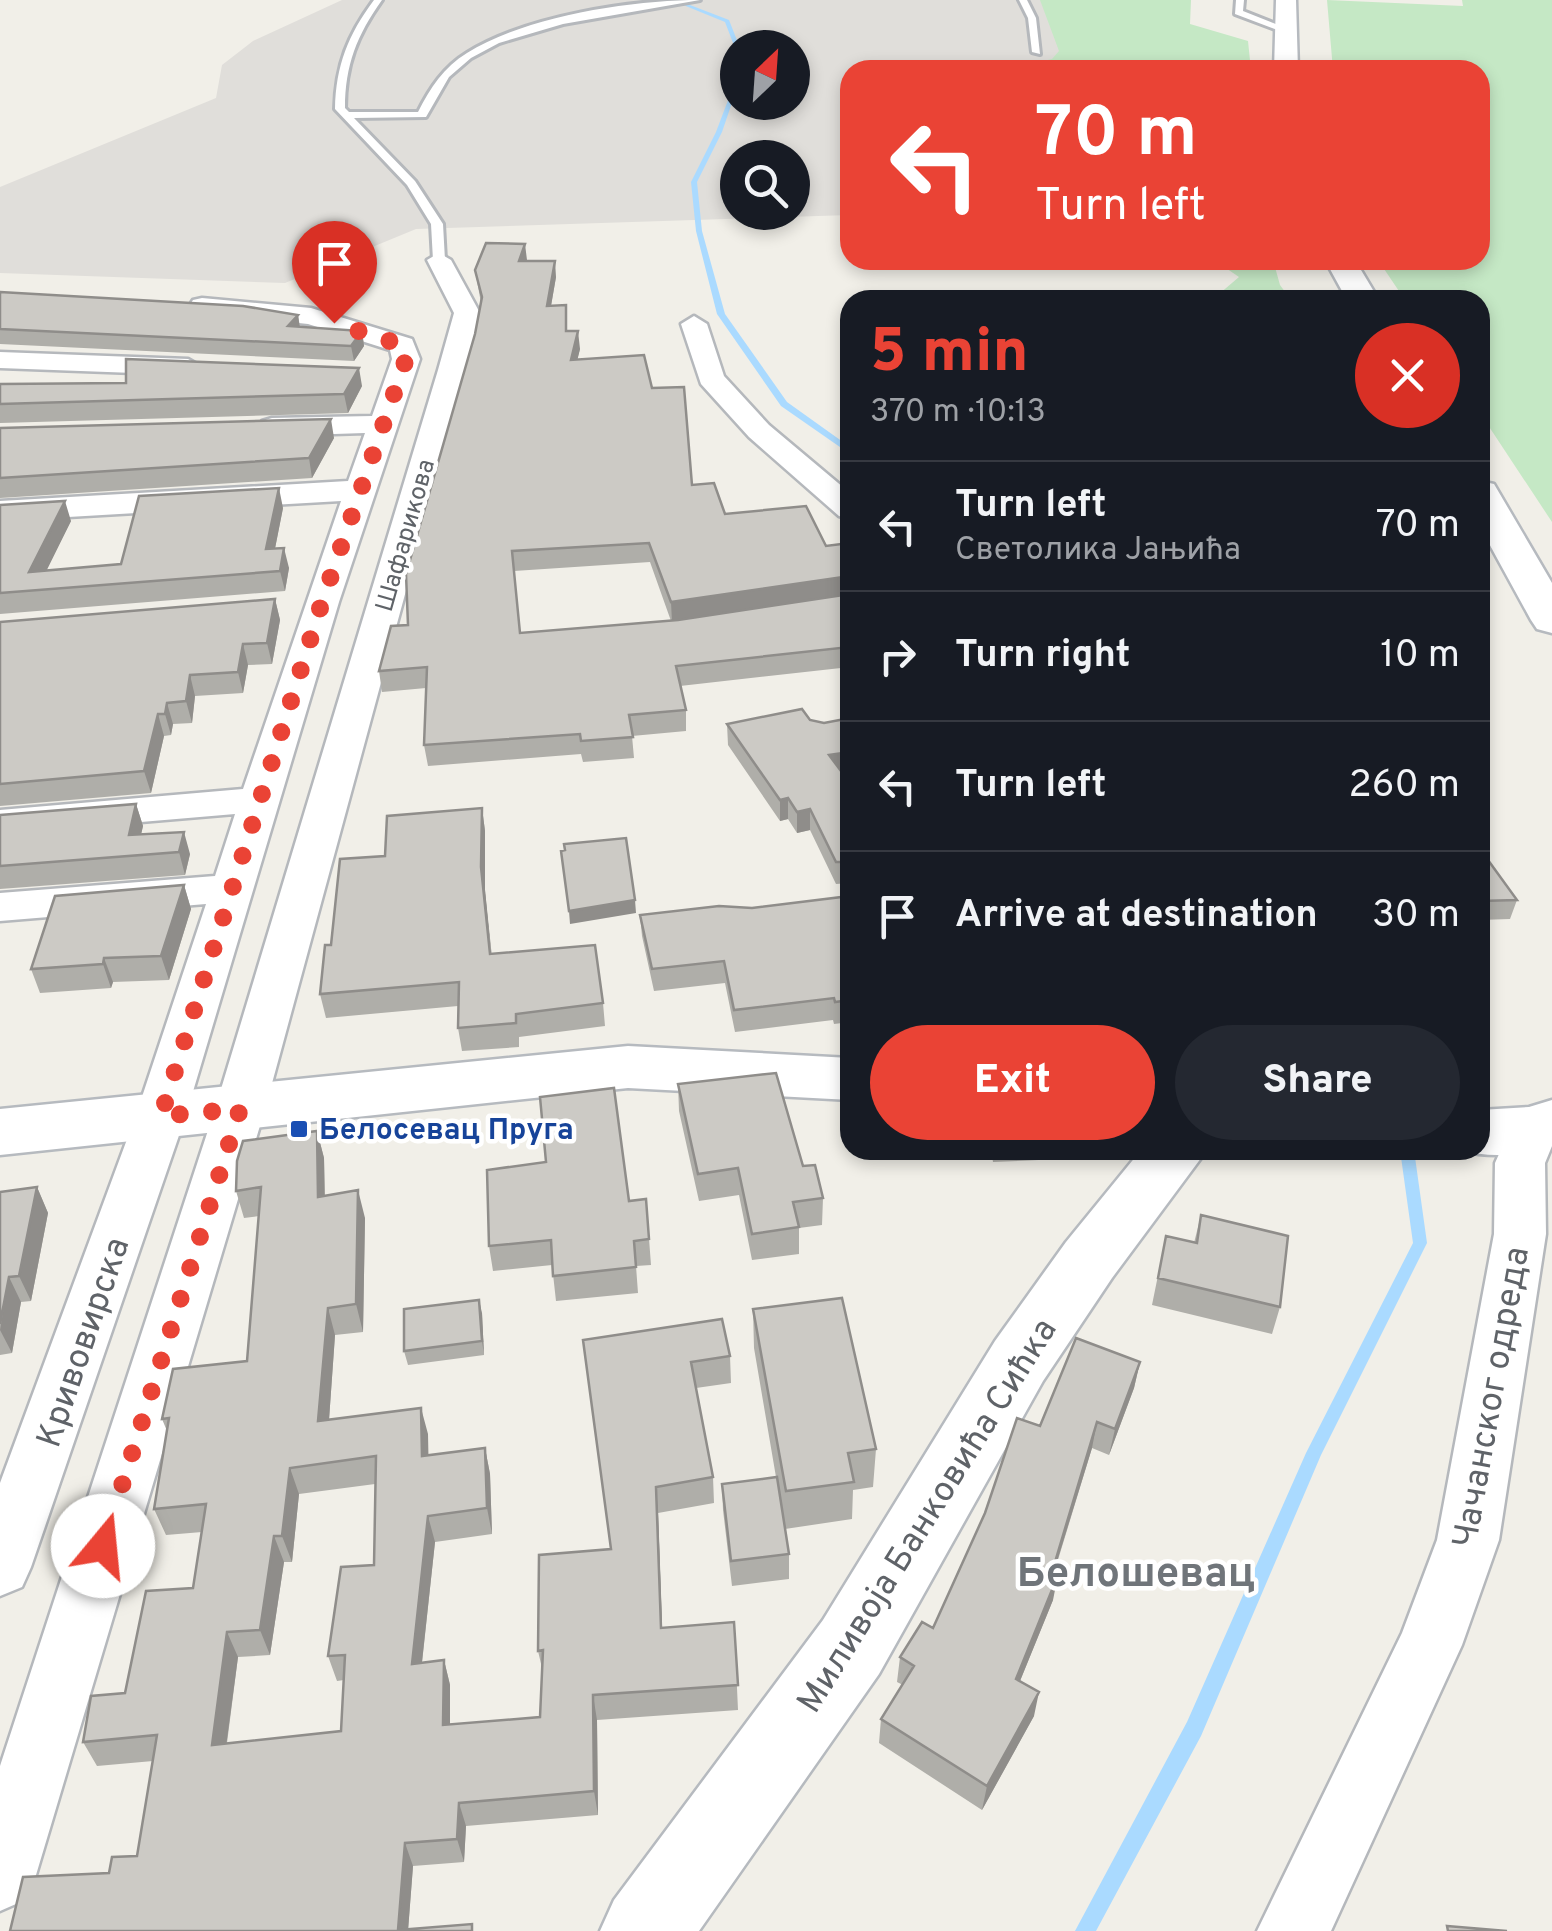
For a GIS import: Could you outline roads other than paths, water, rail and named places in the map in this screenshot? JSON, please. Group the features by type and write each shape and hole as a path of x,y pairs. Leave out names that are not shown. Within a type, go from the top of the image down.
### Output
{"street":[{"path":"1286,0 1286,60"},
{"name":"Шафарикова","path":"0,1875 240,1109 467,313 439,260"},
{"path":"178,304 280,310 402,360"},
{"path":"694,324 710,378 758,432 840,501"},
{"path":"0,360 211,368"},
{"path":"364,374 402,360"},
{"name":"Кривовирска","path":"0,1568 15,1489 161,1116 230,888 402,360"},
{"path":"250,428 384,424"},
{"path":"0,511 361,490"},
{"path":"1490,510 1552,620"},
{"path":"284,606 322,602"},
{"path":"0,822 260,800"},
{"path":"0,908 230,888"},
{"path":"0,1132 628,1068 840,1079"},
{"name":"Чачанског одреда","path":"1294,1931 1430,1645 1468,1540 1520,1234 1522,1128"},
{"name":"Миливоја Банковића Сићка","path":"645,1931 851,1647 1019,1362 1153,1165"}],"lane":[{"path":"378,0 349,38 339,74 340,109 345,115 422,115 447,73 487,45 522,32 693,1"},
{"path":"1023,0 1032,18 1037,52"},
{"path":"1240,0 1238,12 1286,30"},
{"name":"Шафарикова","path":"345,115 411,183 437,224 439,260"}],"waterway":[{"path":"673,0 727,21 731,30"},
{"path":"723,120 694,182 699,231 721,314 784,404 840,444"},
{"path":"1085,1931 1194,1729 1314,1453 1420,1243 1408,1160"}],"place":[{"name":"Белосевац Пруга","path":"299,1129"}],"district":[{"name":"Белошевац","path":"1136,1571"}]}
